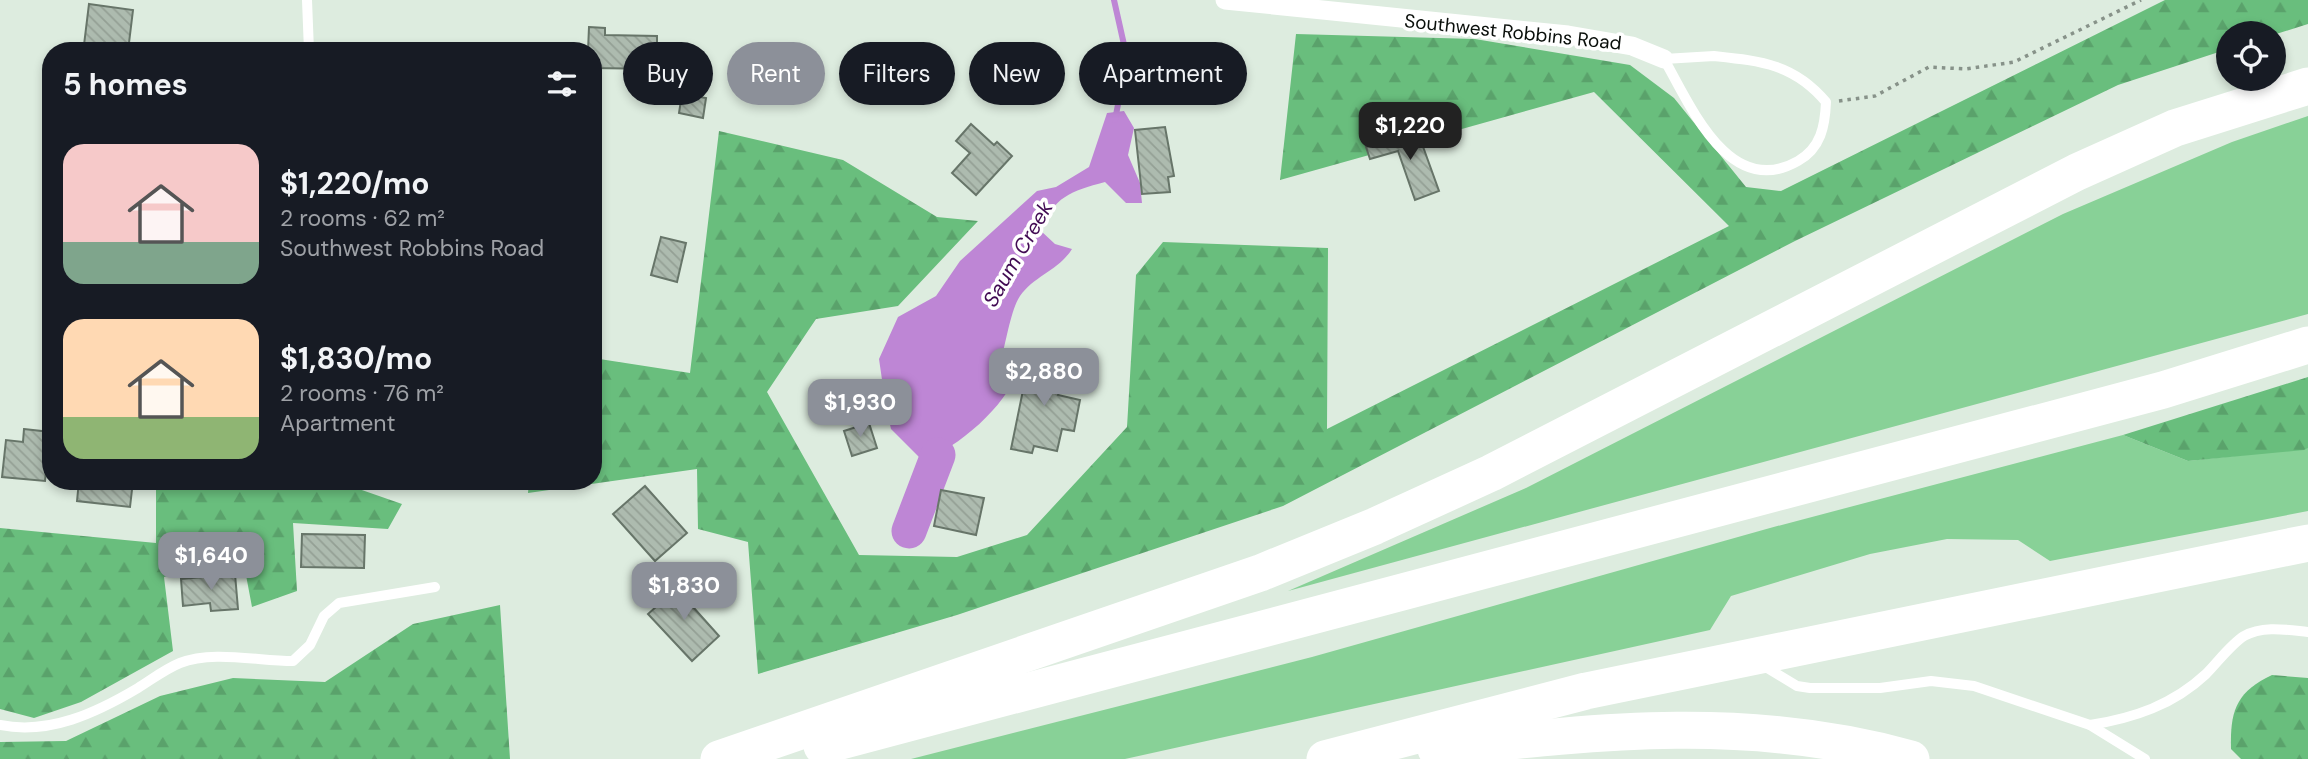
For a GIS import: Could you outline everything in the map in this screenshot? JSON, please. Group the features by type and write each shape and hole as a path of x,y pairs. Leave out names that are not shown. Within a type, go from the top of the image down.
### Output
{"highway":[{"path":"719,759 1260,573 1375,526 1491,473 2077,172 2175,128 2308,86"},
{"path":"772,759 2163,390 2308,345"},
{"path":"1325,759 1586,691 2308,543"},
{"path":"1342,759 1591,732 1663,728 1732,730 1809,738 1911,759"}],"street":[{"name":"Southwest Robbins Road","path":"1225,0 1568,35 1632,46 1664,58"}],"lane":[{"path":"307,0 309,42"},
{"name":"Southwest Robbins Road","path":"1664,58 1714,56 1777,66 1810,83 1826,102"},
{"path":"1664,58 1724,153 1730,160 1749,170 1769,173 1808,155 1825,128 1826,102"},
{"path":"0,725 21,729 44,728 75,718 133,691 180,663 191,660 213,656 293,661 310,645 324,616 339,603 435,587"},
{"path":"2090,725 2123,720 2159,707 2204,676 2244,637 2273,629 2308,632"},
{"path":"1749,657 1797,686 1880,688 1952,682 1974,686 2090,725 2146,759"}],"path":[{"path":"1826,102 1875,96 1928,67 1966,69 2014,62 2141,0"}],"green space":[{"path":"2165,0 2308,0 2308,24 2286,31 2286,21 2216,21 2216,53 2118,85 1795,241 1283,506 957,615 758,674 748,542 698,529 697,469 602,482 602,359 690,373 719,131 843,160 937,217 978,221 898,306 816,319 767,392 859,555 957,557 1027,535 1127,427 1136,275 1163,242 1328,248 1327,429 1729,226 1594,92 1280,180 1296,34 1475,39 1630,65 1674,98 1746,187 1781,191"},
{"path":"2308,116 2308,314 1288,591 1526,488 2063,214 2232,142"},
{"path":"2308,377 2308,448 2304,450 2188,461 2123,435"},
{"path":"2123,435 2188,461 2308,448 2308,511 2050,561 2018,540 1947,539 1870,554 1731,596 1710,630 1125,759 911,759 1312,657 1770,528"},
{"path":"156,490 362,490 402,504 388,529 293,523 297,591 252,607 242,554 164,577 173,651 81,702 34,718 0,709 0,528 156,543"},
{"path":"528,490 549,490 528,493"},
{"path":"500,605 510,759 0,759 0,742 66,741 160,696 233,678 325,682 413,624"},
{"path":"2272,675 2308,678 2308,759 2241,759 2231,749 2232,724 2238,704 2250,688"}],"water":[{"path":"1124,111 1134,128 1128,155 1140,183 1142,203 1126,203 1105,182 1073,192 1051,210 1041,231 1055,244 1072,249 1060,262 1032,283 1017,302 1001,359 1018,370 1012,384 979,424 951,446 923,461 891,429 886,407 879,359 898,317 936,296 960,261 1037,191 1056,187 1089,167 1107,113"}],"building":[{"path":"89,4 133,10 129,42 84,42"},
{"path":"589,27 605,28 605,35 657,36 657,42 623,42 623,68 602,68 602,42 588,42"},
{"path":"680,105 705,105 703,118 679,113"},
{"path":"971,124 994,145 997,142 1012,156 976,195 952,173 970,153 956,141"},
{"path":"1165,127 1174,176 1168,177 1170,192 1142,194 1135,130"},
{"path":"1417,130 1439,191 1415,200 1398,151 1370,159 1366,147"},
{"path":"661,237 686,243 677,282 651,275"},
{"path":"1030,356 1065,363 1058,395 1080,400 1074,431 1062,429 1057,451 1034,446 1032,453 1011,449"},
{"path":"869,423 877,448 852,456 844,431"},
{"path":"24,429 42,431 42,481 2,477 6,440 23,442"},
{"path":"645,486 687,533 655,561 613,514"},
{"path":"78,490 132,490 130,507 77,501"},
{"path":"941,490 984,498 976,535 934,526"},
{"path":"302,534 365,535 364,568 301,567"},
{"path":"235,574 238,609 211,611 210,603 183,606 181,579"},
{"path":"684,582 701,600 693,607 719,636 692,661 648,614"}],"waterway":[{"name":"Saum Creek","path":"1114,0 1127,58 1115,120"},
{"name":"Saum Creek","path":"909,531 938,455"}]}
